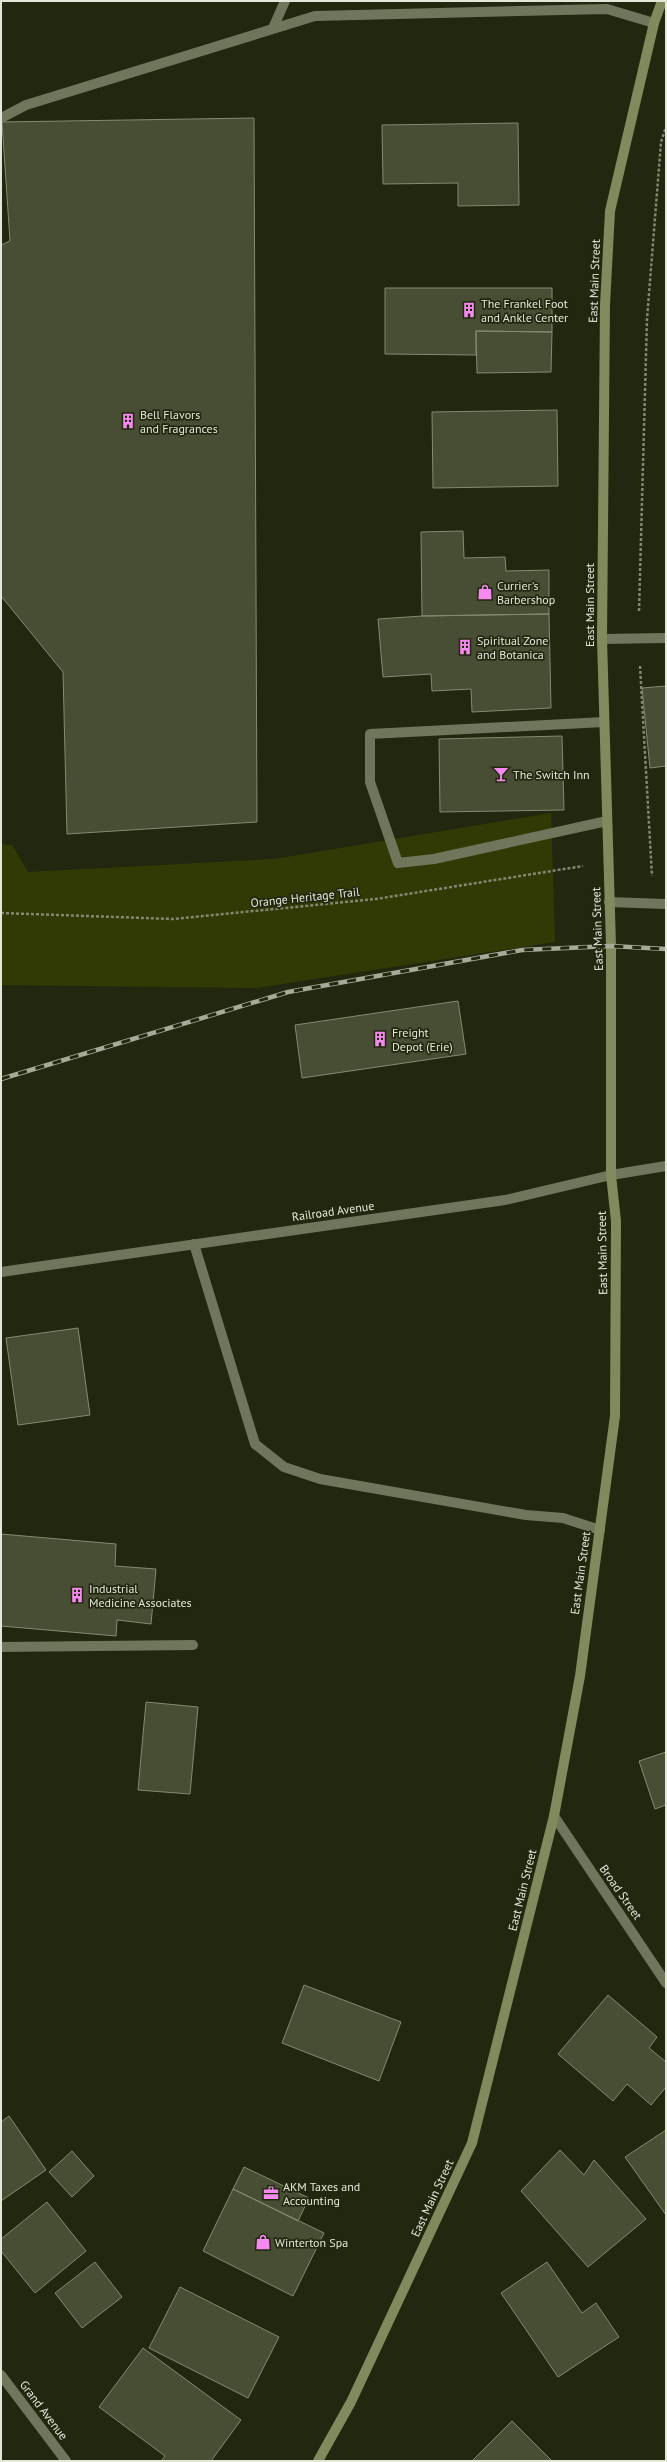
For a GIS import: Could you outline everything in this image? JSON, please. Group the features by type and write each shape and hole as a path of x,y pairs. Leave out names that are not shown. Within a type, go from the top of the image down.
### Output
{"main road":[{"name":"East Main Street","path":"318,2461 351,2402 472,2143 554,1816 580,1676 615,1416 616,1221 611,1176 609,902 602,639 605,305 610,212 654,23 662,1"}],"street":[{"path":"273,28 285,1"},
{"path":"1,118 26,105 315,16 607,9 654,23"},
{"path":"602,639 666,638"},
{"path":"604,722 370,734 370,782 398,863 434,859 607,821"},
{"path":"609,902 666,904"},
{"name":"Railroad Avenue","path":"1,1272 505,1200 611,1176 666,1166"},
{"path":"194,1244 255,1444 284,1467 320,1479 526,1515 563,1518 600,1530"},
{"path":"1,1647 193,1645"},
{"name":"Broad Street","path":"554,1816 666,1983"},
{"name":"Grand Avenue","path":"1,2375 66,2461"}],"path":[{"path":"653,904 638,638 647,319 661,142 666,127"},
{"name":"Orange Heritage Trail","path":"1,913 173,919 376,898 608,862"}],"green space":[{"path":"551,813 555,942 256,988 1,985 1,844 12,845 28,872 274,859"}],"building":[{"name":"Bell Flavors and Fragrances","path":"254,118 257,822 67,834 63,672 1,596 1,245 10,241 2,122"},
{"path":"518,123 519,205 458,206 458,183 383,184 382,125"},
{"name":"The Frankel Foot and Ankle Center","path":"385,288 552,288 552,332 476,331 476,355 385,354"},
{"path":"476,331 552,332 551,372 477,373"},
{"path":"557,410 558,486 433,488 432,412"},
{"name":"Currier's Barbershop","path":"463,531 464,558 505,557 506,571 549,570 549,614 422,616 421,532"},
{"name":"Spiritual Zone and Botanica","path":"549,614 551,708 472,712 471,689 432,691 431,674 383,677 378,619 422,616"},
{"path":"666,686 666,766 650,768 642,688"},
{"name":"The Switch Inn","path":"562,736 564,810 440,812 439,739"},
{"name":"Freight Depot (Erie)","path":"458,1001 466,1054 302,1078 295,1025"},
{"path":"78,1328 90,1415 18,1425 6,1338"},
{"name":"Industrial Medicine Associates","path":"1,1534 116,1544 115,1566 156,1569 151,1624 117,1620 116,1636 1,1626"},
{"path":"146,1702 198,1707 190,1794 138,1790"},
{"path":"666,1752 666,1805 655,1809 639,1761"},
{"path":"304,1985 401,2022 379,2081 282,2043"},
{"path":"608,1995 657,2037 649,2048 666,2062 666,2087 651,2105 627,2084 613,2101 558,2054"},
{"path":"9,2116 46,2170 1,2201 1,2122"},
{"path":"666,2130 666,2215 625,2157"},
{"path":"560,2150 584,2175 594,2160 646,2219 588,2267 521,2191"},
{"path":"72,2151 94,2176 72,2197 49,2172"},
{"name":"AKM Taxes and Accounting","path":"244,2167 309,2198 298,2221 233,2189"},
{"name":"Winterton Spa","path":"233,2189 324,2233 293,2296 203,2251"},
{"path":"47,2202 86,2251 35,2293 1,2251 1,2239"},
{"path":"95,2262 122,2297 82,2328 55,2293"},
{"path":"547,2262 582,2313 596,2303 619,2337 558,2377 501,2293"},
{"path":"180,2287 279,2337 248,2398 149,2348"},
{"path":"143,2348 241,2420 211,2461 161,2461 165,2456 99,2407"},
{"path":"512,2421 552,2461 472,2461"}],"railway":[{"path":"1,1079 288,992 522,950 611,946 666,949"}],"place":[{"name":"The Frankel Foot and Ankle Center","path":"469,310"},
{"name":"Bell Flavors and Fragrances","path":"128,421"},
{"name":"Currier's Barbershop","path":"485,592"},
{"name":"Spiritual Zone and Botanica","path":"465,647"},
{"name":"The Switch Inn","path":"501,774"},
{"name":"Freight Depot (Erie)","path":"380,1039"},
{"name":"Industrial Medicine Associates","path":"77,1595"},
{"name":"AKM Taxes and Accounting","path":"271,2193"},
{"name":"Winterton Spa","path":"263,2242"}]}
